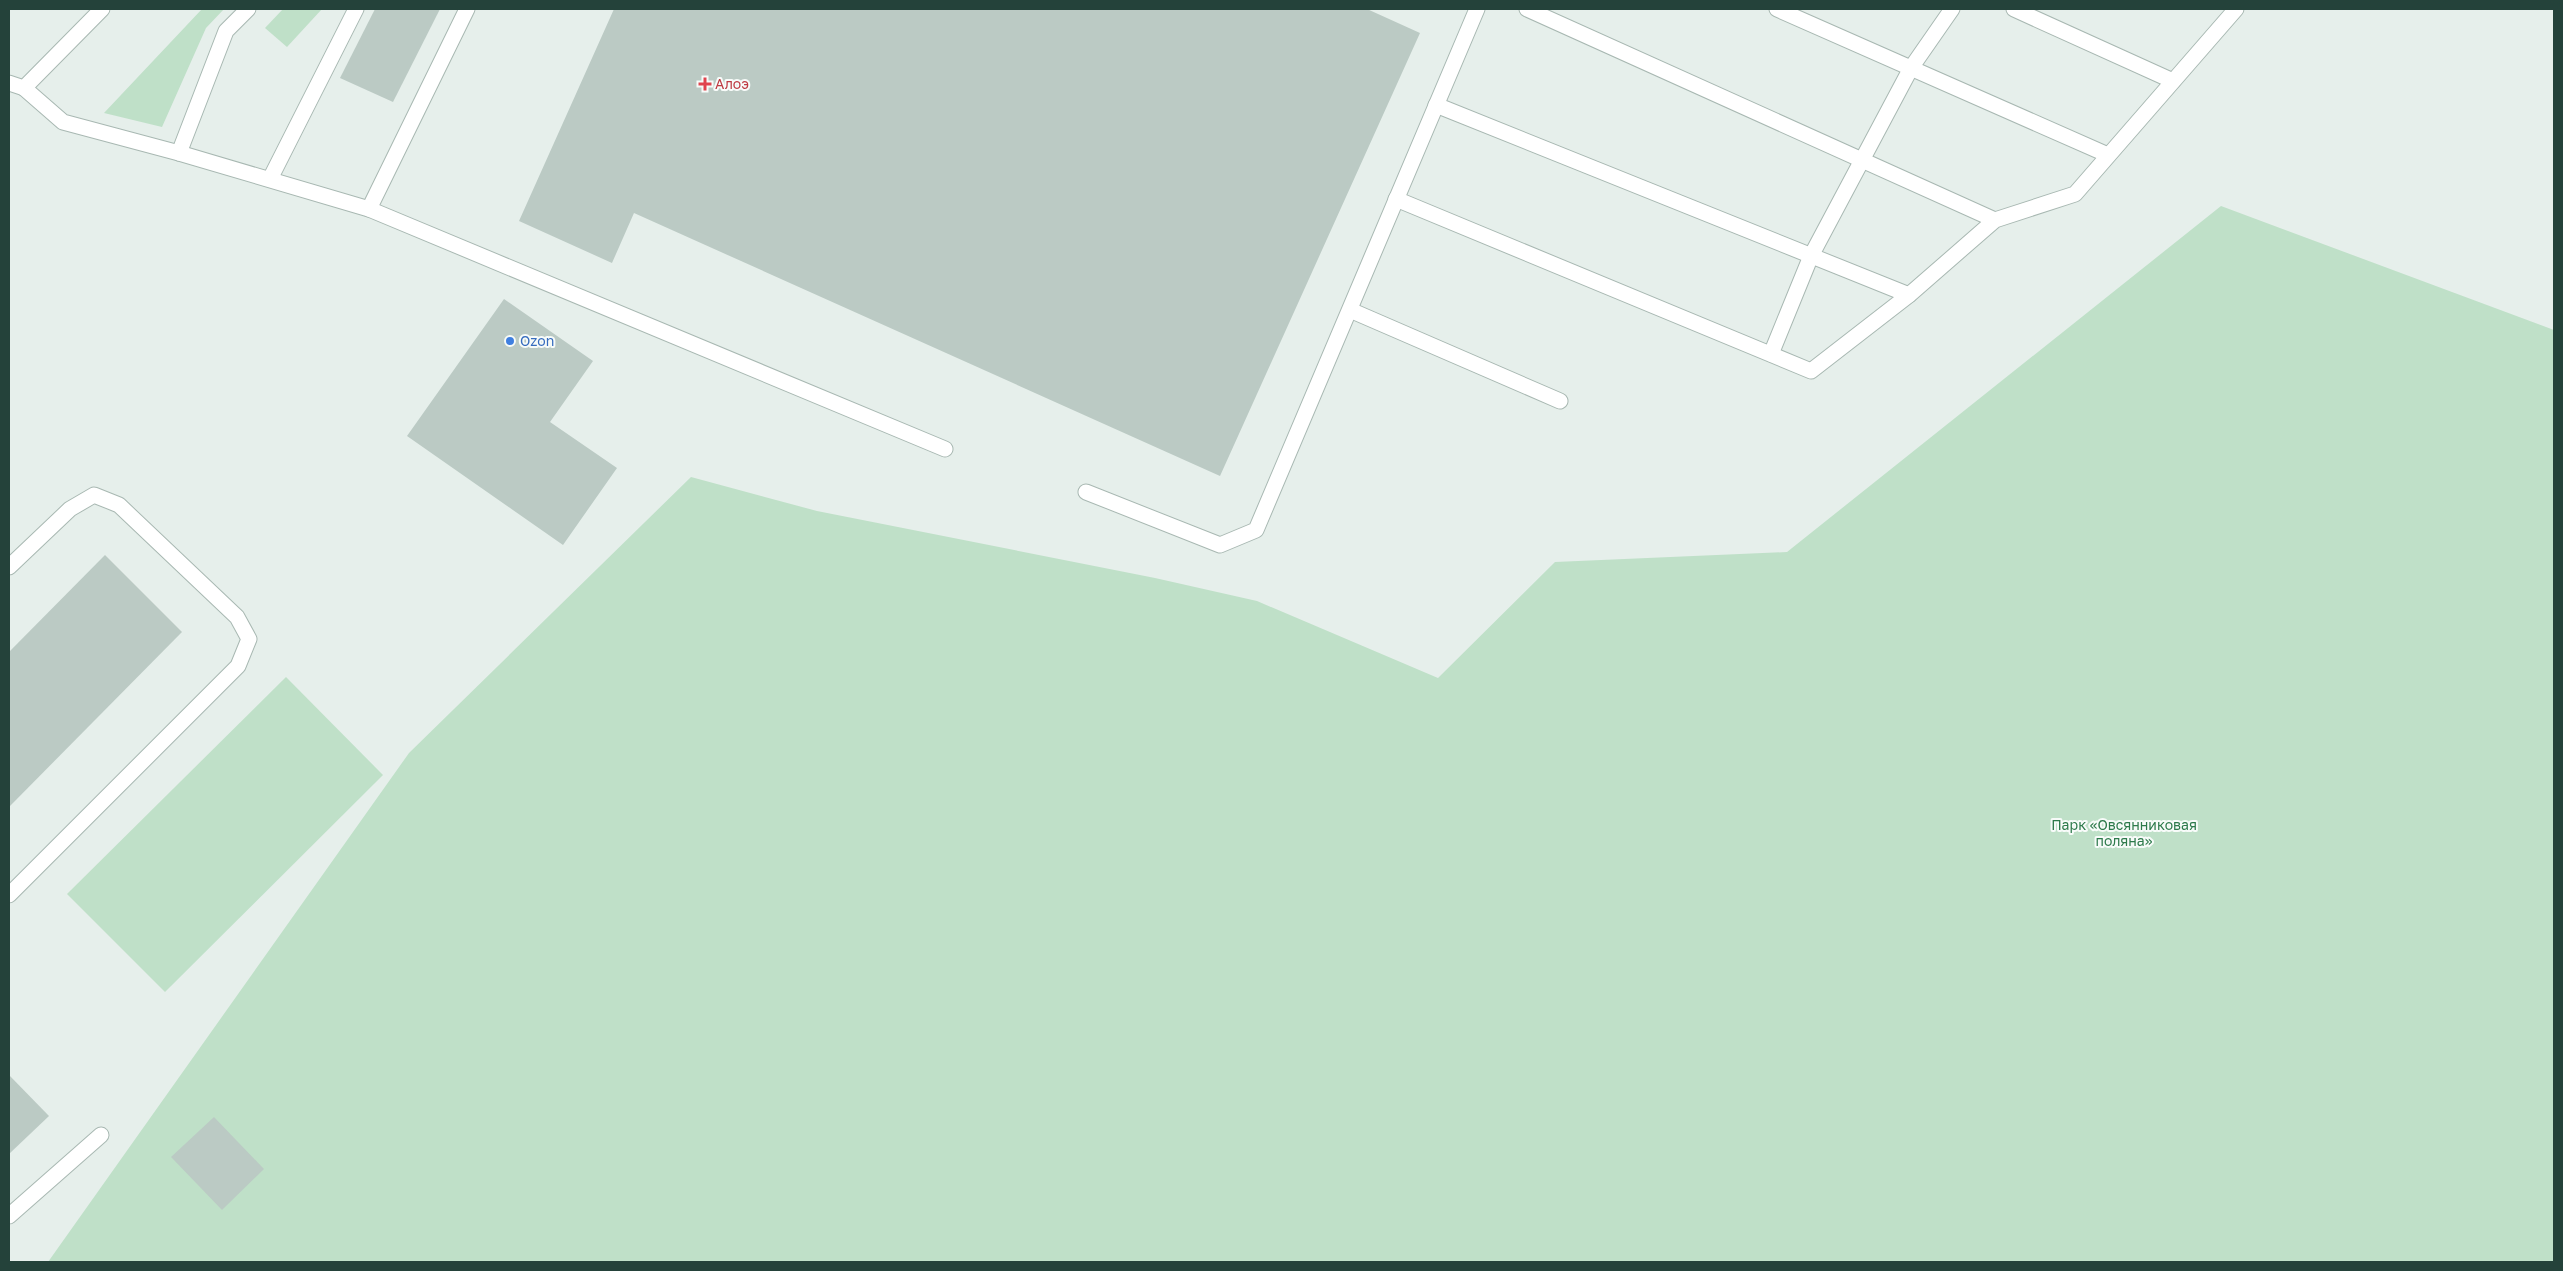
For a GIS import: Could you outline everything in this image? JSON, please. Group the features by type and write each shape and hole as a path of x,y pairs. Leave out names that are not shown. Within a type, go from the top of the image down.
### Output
{"street":[{"path":"24,88 102,9"},
{"path":"179,152 226,31 248,9"},
{"path":"270,179 356,9"},
{"path":"369,209 467,9"},
{"path":"1086,492 1220,545 1256,530 1477,9"},
{"path":"1526,9 1995,220"},
{"path":"1778,9 2108,155"},
{"path":"1770,354 1811,256 1864,161 1911,68 1952,9"},
{"path":"2014,9 2173,81"},
{"path":"1396,199 1811,371 1909,295 1995,220 2074,194 2236,9"},
{"path":"9,83 24,88 63,122 179,152 369,209 945,449"},
{"path":"1436,105 1909,295"},
{"path":"1350,310 1560,400"},
{"path":"9,567 70,509 94,495 119,505 236,617 249,639 238,666 9,895"},
{"path":"9,1216 101,1135"}],"green space":[{"path":"202,9 224,9 206,28 162,127 104,113"},
{"path":"283,9 322,9 287,47 265,28"},
{"name":"Парк «Овсянниковая поляна»","path":"2221,206 2554,330 2554,1262 48,1262 409,753 691,477 817,511 1155,578 1257,601 1438,678 1555,562 1787,552"},
{"path":"286,677 383,775 165,992 67,894"}],"building":[{"path":"375,9 440,9 393,102 340,78"},
{"path":"614,9 1367,9 1420,33 1220,476 634,213 612,263 519,221"},
{"path":"504,299 593,361 550,422 617,468 563,545 407,436"},
{"path":"105,555 182,632 9,807 9,652"},
{"path":"9,1075 49,1116 9,1154"},
{"path":"214,1117 264,1169 222,1210 171,1157"}],"place":[{"name":"Алоэ","path":"705,84"},
{"name":"Ozon","path":"510,341"}]}
